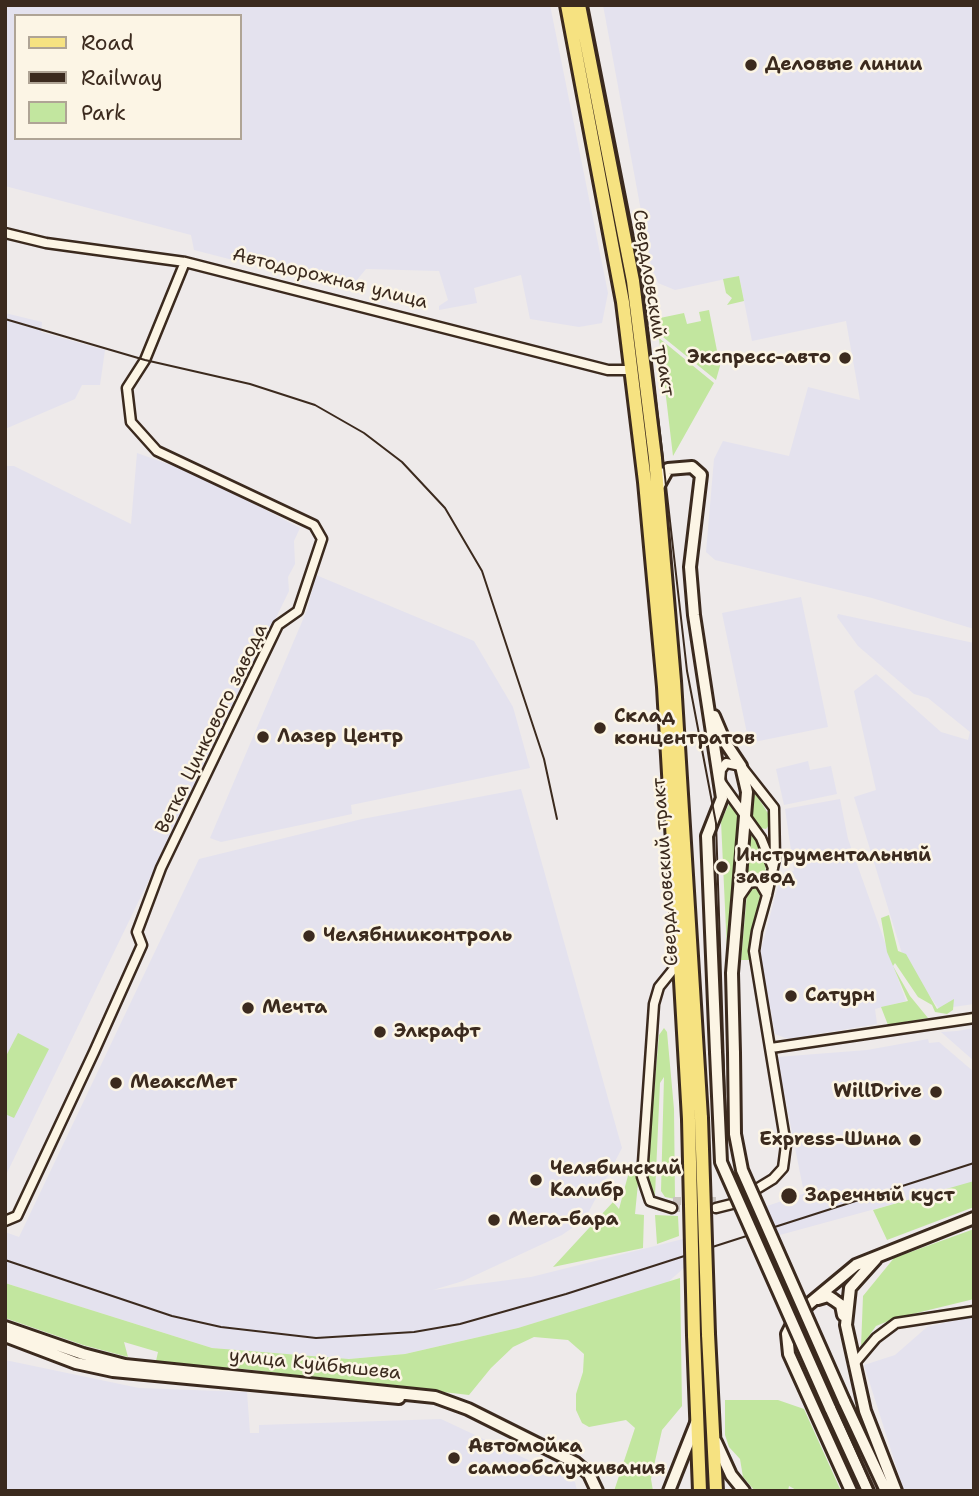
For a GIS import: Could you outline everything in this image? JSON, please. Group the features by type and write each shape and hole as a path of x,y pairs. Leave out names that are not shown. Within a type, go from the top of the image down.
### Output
{"main road":[{"name":"Свердловский тракт","path":"566,5 655,458 674,681 716,1491"},
{"name":"Свердловский тракт","path":"579,5 633,281 664,687 680,961 695,1119 694,1335 700,1491"},
{"path":"655,458 660,466 668,469 692,467 701,475 690,567 705,690 720,781 721,803 707,836 707,854 721,1162 868,1491"},
{"path":"658,490 668,469"},
{"path":"705,690 718,728 741,766 747,792 749,820 738,899 732,973 735,1133 742,1170 886,1491"},
{"path":"851,1491 786,1342 794,1320 856,1265 974,1217"},
{"path":"846,1325 850,1288 867,1266 887,1251"},
{"path":"816,1299 828,1296 841,1305 865,1411 896,1491"},
{"name":"улица Куйбышева","path":"5,1327 41,1345"},
{"name":"улица Куйбышева","path":"5,1336 125,1365 412,1399 450,1408 574,1466 586,1477 591,1491"},
{"name":"улица Куйбышева","path":"325,1388 414,1392 452,1402 576,1463 589,1474 597,1491"},
{"path":"670,1491 698,1417"},
{"path":"712,1428 719,1455 744,1491"}],"street":[{"name":"Автодорожная улица","path":"5,233 46,243 186,262 608,370 638,369"},
{"name":"Ветка Цинкового завода","path":"5,1221 17,1216 94,1052 142,945 137,932 161,868 278,625 298,611 322,539 314,525 157,451 131,422 127,388 145,360 186,262"},
{"path":"716,1205 729,1205 766,1184 778,1174 785,1160 771,1048 754,951 773,868 774,808 741,766 732,762 723,765 720,781 767,849 773,868"},
{"path":"749,820 765,832 772,827 775,818"},
{"path":"738,899 744,888 755,882 760,883 767,895"},
{"path":"673,1205 650,1201 642,1177 654,1004 659,987 680,961"},
{"path":"771,1048 974,1018"},
{"path":"854,1364 876,1338 896,1323 974,1311"}],"shaded area":[{"path":"5,5 550,5 608,293 602,323 579,327 530,319 521,275 474,288 477,303 439,310 439,306 448,300 439,271 366,269 356,281 229,259 194,250 191,235 5,186"},
{"path":"603,5 974,5 974,629 872,598 715,560 706,552 714,459 723,441 789,456 808,387 860,400 846,321 752,341 739,276 675,290 658,283 651,265"},
{"path":"5,313 42,322 41,332 105,350 100,385 82,385 75,399 5,429"},
{"path":"137,453 199,475 300,528 294,541 295,564 288,577 289,591 5,1177 5,466 14,466 131,524"},
{"path":"316,575 474,641 513,707 530,768 351,805 352,814 221,842 210,838 307,610"},
{"path":"801,597 828,727 749,743 722,613"},
{"path":"838,614 974,643 974,1004 939,1009 904,960 854,797 876,790 854,691 876,674 941,732 968,740 970,732 928,698 914,694 858,646 837,617"},
{"path":"808,761 810,770 831,766 837,794 784,805 776,769"},
{"path":"521,789 622,1148 585,1219 562,1235 463,1281 433,1290 531,1277 683,1239 686,1266 666,1284 518,1328 405,1354 349,1359 212,1348 5,1283 5,1232 19,1237 199,859 362,819"},
{"path":"840,799 848,839 906,1001 875,1009 877,1024 788,1039 775,1034 760,954 781,874 794,871 785,809"},
{"path":"974,1028 974,1061 941,1032 957,1031"},
{"path":"928,1039 929,1043 939,1042 974,1072 974,1182 776,1236 761,1208 836,1183 804,1193 777,1057 867,1050"},
{"path":"974,1316 974,1491 904,1491 864,1365 895,1355 927,1327"},
{"path":"5,1360 139,1388 247,1392 250,1433 259,1433 259,1425 441,1419 575,1482 577,1491 5,1491"}],"green space":[{"path":"739,276 744,301 727,305 732,298 726,293 723,279"},
{"path":"709,310 720,366 716,380 658,333 662,333 660,318 684,313 687,324 701,321 699,312"},
{"path":"659,338 714,383 673,456"},
{"path":"752,788 769,815 766,829 761,828 752,816"},
{"path":"730,802 741,818 727,951 721,821"},
{"path":"750,829 766,857 765,882 752,878 744,882"},
{"path":"757,887 761,893 750,936 750,960 741,960 747,894 750,888"},
{"path":"889,915 898,951 906,954 937,1009 954,999 953,1010 947,1014 935,1012 932,1005 918,997 895,963 893,966 887,952 881,918"},
{"path":"893,966 910,996 928,1018 888,1025 881,1007 908,1001"},
{"path":"664,1028 667,1032 674,1109 675,1199 665,1197 661,1191 664,1077 660,1083 655,1195 650,1196 646,1183 659,1035"},
{"path":"18,1033 49,1049 14,1118 5,1114 5,1058"},
{"path":"630,1168 639,1173 635,1214 644,1215 643,1248 553,1267 613,1202 619,1209"},
{"path":"974,1181 974,1207 887,1240 873,1210"},
{"path":"655,1215 678,1216 679,1236 657,1244"},
{"path":"974,1229 974,1299 896,1318 876,1326 861,1347 863,1296 894,1258"},
{"path":"680,1278 682,1406 662,1430 651,1479 653,1491 614,1491 635,1428 626,1420 589,1427 582,1423 576,1410 576,1394 583,1372 584,1354 568,1340 534,1337 513,1347 469,1395 235,1368 179,1368 156,1361 158,1352 124,1342 128,1357 83,1345 5,1318 5,1283 212,1348 349,1359 405,1354 518,1328"},
{"path":"725,1400 778,1400 804,1409 841,1491 798,1491 789,1486 788,1491 755,1491 743,1477 740,1459 729,1447 725,1435"}],"tunnel":[{"path":"673,1201 716,1201"},
{"path":"672,1208 716,1208"}],"tram line":[{"path":"588,5 643,283 687,671 716,823 727,1160 874,1491"}],"railway":[{"path":"5,319 145,360 250,384 315,405 364,433 402,462 445,508 482,571 544,759 557,819"},
{"path":"5,1260 172,1316 221,1327 316,1338 414,1332 460,1324 566,1294 974,1163"}],"place":[{"name":"Деловые линии","path":"751,65"},
{"name":"Экспресс-авто","path":"845,358"},
{"name":"Склад концентратов","path":"600,728"},
{"name":"Лазер Центр","path":"263,737"},
{"name":"Инструментальный завод","path":"722,867"},
{"name":"Челябнииконтроль","path":"309,936"},
{"name":"Сатурн","path":"791,996"},
{"name":"Мечта","path":"248,1008"},
{"name":"Элкрафт","path":"380,1032"},
{"name":"МеаксМет","path":"116,1083"},
{"name":"WillDrive","path":"936,1092"},
{"name":"Express-Шина","path":"915,1140"},
{"name":"Челябинский Калибр","path":"536,1180"},
{"name":"Заречный куст","path":"789,1196"},
{"name":"Мега-бара","path":"494,1220"},
{"name":"Автомойка самообслуживания","path":"454,1458"}]}
